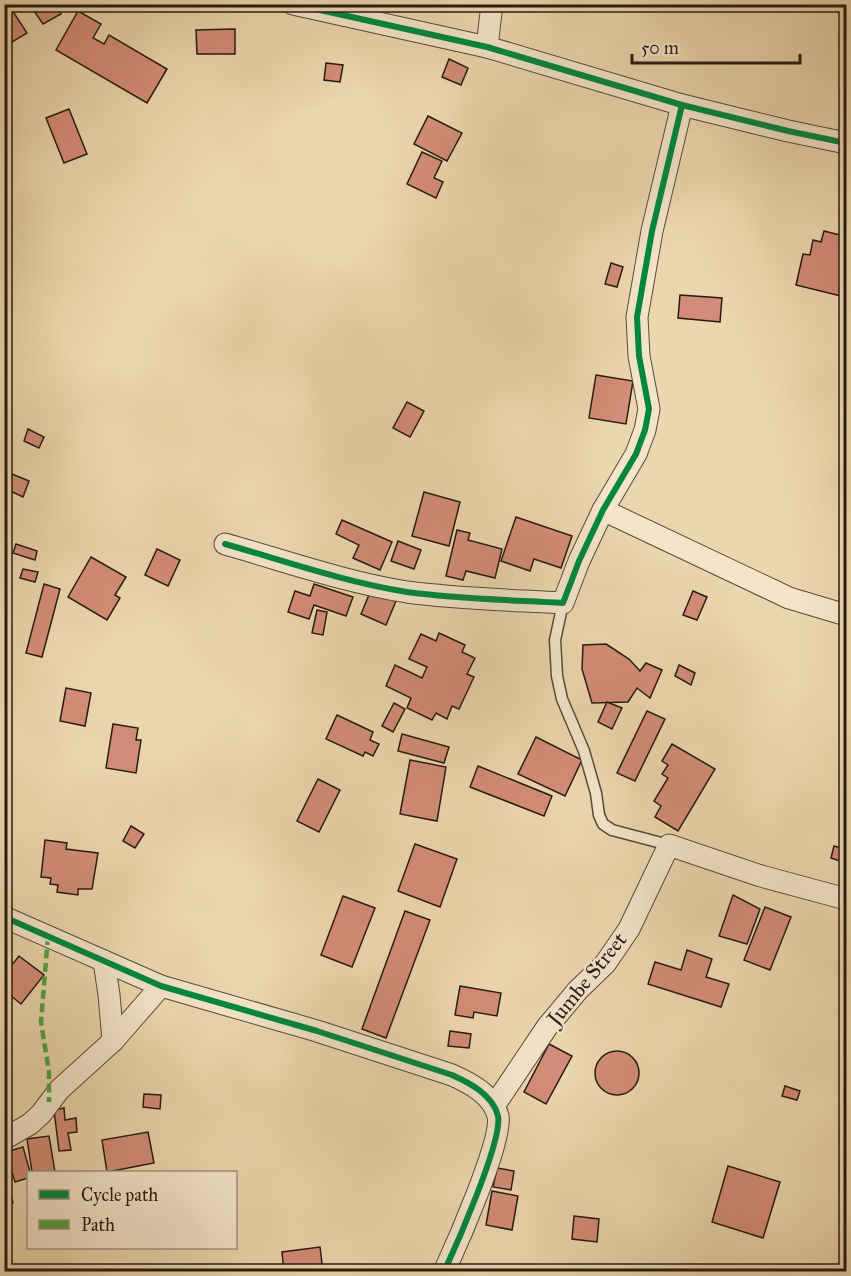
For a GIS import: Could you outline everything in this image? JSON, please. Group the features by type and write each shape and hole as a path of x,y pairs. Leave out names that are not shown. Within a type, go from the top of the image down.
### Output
{"street":[{"path":"293,4 487,47 682,105 846,143"},
{"path":"487,47 492,4"},
{"path":"225,544 336,576 404,591 457,598 563,603 579,561 603,510 636,454 645,430 649,409 639,356 637,317 652,231 682,105"},
{"path":"603,510 789,598 846,615"},
{"path":"669,844 761,876 846,899"},
{"name":"Jumbe Street","path":"494,1106 547,1027 578,990 605,964 629,929 669,844"},
{"path":"4,917 161,986 317,1031 452,1075 468,1082 483,1093 494,1106 499,1118 495,1145 444,1272"},
{"path":"104,961 113,1041"},
{"path":"4,1139 30,1124 41,1114 59,1090 113,1041 161,986"}],"lane":[{"path":"563,603 555,640 557,676 562,699 584,751 596,793 599,815 603,824 612,830 669,844"}],"building":[{"path":"57,4 61,14 43,24 32,8"},
{"path":"187,4 234,4 234,5 187,8"},
{"path":"401,4 427,4 428,9 401,10"},
{"path":"10,7 27,33 12,42 4,30 4,11"},
{"path":"78,11 101,24 93,38 104,44 109,35 167,69 147,103 56,50"},
{"path":"235,29 235,54 197,54 196,30"},
{"path":"449,59 468,68 461,85 442,77"},
{"path":"326,63 343,65 340,82 324,80"},
{"path":"69,109 87,154 64,163 46,118"},
{"path":"428,116 462,133 447,161 414,144"},
{"path":"842,151 846,152 846,169 840,168"},
{"path":"422,152 442,161 434,178 443,182 436,198 407,184"},
{"path":"824,231 844,236 841,251 846,252 845,297 796,285 803,254 810,255 813,240 821,242"},
{"path":"611,263 623,267 617,287 605,284"},
{"path":"680,295 722,298 720,322 678,318"},
{"path":"596,375 633,381 626,424 589,418"},
{"path":"407,402 424,411 410,437 393,428"},
{"path":"28,429 44,437 39,448 24,441"},
{"path":"7,472 29,481 23,497 4,488"},
{"path":"424,492 460,502 449,546 412,536"},
{"path":"516,517 572,536 561,568 534,559 530,571 501,561"},
{"path":"342,520 392,542 380,570 353,558 359,545 336,534"},
{"path":"457,530 470,533 468,540 502,549 495,578 466,571 463,580 446,576"},
{"path":"398,541 421,550 414,569 391,561"},
{"path":"16,544 37,551 35,560 13,553"},
{"path":"157,549 180,560 168,586 145,575"},
{"path":"91,557 126,577 115,595 120,598 107,620 68,597"},
{"path":"23,569 38,572 35,582 20,578"},
{"path":"44,584 60,589 42,657 26,653"},
{"path":"314,584 353,597 346,616 314,605 309,619 288,612 295,591 310,596"},
{"path":"371,590 396,601 386,625 361,614"},
{"path":"693,591 707,597 697,620 683,615"},
{"path":"317,610 327,612 323,635 312,633"},
{"path":"439,633 465,645 462,652 475,658 467,674 474,677 459,709 452,706 447,719 436,713 432,720 407,708 411,698 386,686 395,665 422,678 427,667 409,659 421,634 436,641"},
{"path":"606,644 629,659 640,671 646,663 662,670 650,698 637,688 628,702 592,703 582,669 583,645"},
{"path":"679,665 695,673 691,685 675,676"},
{"path":"66,688 91,693 85,726 60,721"},
{"path":"607,702 622,708 612,729 598,722"},
{"path":"394,703 405,709 393,732 382,726"},
{"path":"647,711 665,719 635,781 617,773"},
{"path":"337,715 373,732 370,740 379,744 373,756 365,752 363,756 326,739"},
{"path":"113,724 138,728 136,740 141,740 136,773 106,768"},
{"path":"402,734 449,747 444,763 398,751"},
{"path":"536,737 582,760 565,796 518,774"},
{"path":"672,744 715,769 678,831 655,817 661,806 654,801 668,778 662,774 668,765 662,761"},
{"path":"410,760 446,767 437,821 400,814"},
{"path":"478,766 552,796 544,816 470,787"},
{"path":"318,779 340,790 319,832 297,821"},
{"path":"131,826 144,834 135,848 123,841"},
{"path":"45,840 67,843 66,849 98,853 92,889 78,889 78,895 57,892 58,885 50,884 51,878 41,877"},
{"path":"415,844 457,859 440,907 398,891"},
{"path":"834,846 846,849 843,862 831,858"},
{"path":"733,895 760,909 747,944 719,936"},
{"path":"343,896 375,908 352,967 321,955"},
{"path":"765,907 791,917 770,970 744,960"},
{"path":"405,911 430,920 386,1038 362,1029"},
{"path":"687,950 712,959 706,977 729,984 721,1007 648,984 655,962 681,970"},
{"path":"19,956 44,975 21,1004 4,990 4,975"},
{"path":"460,986 501,993 497,1016 474,1012 473,1018 455,1015"},
{"path":"450,1031 471,1034 469,1048 448,1046"},
{"path":"549,1044 572,1056 546,1104 524,1092"},
{"path":"617,1051 633,1057 639,1073 633,1089 617,1095 601,1089 595,1073 601,1057"},
{"path":"785,1086 800,1091 797,1100 782,1096"},
{"path":"144,1094 161,1095 160,1109 143,1107"},
{"path":"64,1108 65,1120 76,1118 77,1132 68,1133 71,1150 59,1151 54,1110"},
{"path":"148,1132 154,1163 107,1171 102,1140"},
{"path":"49,1136 55,1171 32,1171 27,1139"},
{"path":"23,1147 30,1171 27,1171 27,1178 15,1182 6,1152"},
{"path":"4,1166 13,1203 4,1205"},
{"path":"728,1166 780,1182 763,1238 712,1222"},
{"path":"497,1168 514,1171 511,1190 493,1187"},
{"path":"492,1191 518,1196 512,1230 486,1225"},
{"path":"574,1216 599,1219 597,1242 572,1239"},
{"path":"320,1247 323,1272 284,1272 282,1252"}],"marked path":[{"path":"48,936 41,1022 49,1072 49,1102"}],"cycle path":[{"path":"293,4 487,47 682,105 846,143"},
{"path":"225,544 384,588 466,598 563,603 579,561 603,510 636,454 645,430 649,409 639,356 637,317 652,231 682,105"},
{"path":"4,917 161,986 317,1031 452,1075 480,1091 495,1109 498,1116 498,1129 477,1193 444,1272"}]}
